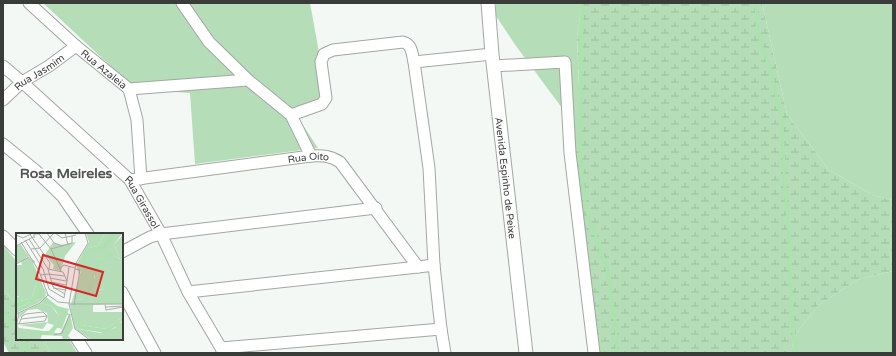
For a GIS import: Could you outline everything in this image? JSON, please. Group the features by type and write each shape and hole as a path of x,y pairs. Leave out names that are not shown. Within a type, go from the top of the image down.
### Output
{"street":[{"name":"Rua Azaleia","path":"29,3 76,46 129,89 137,120 142,179"},
{"path":"182,3 209,42 248,80 291,115 311,156"},
{"name":"Avenida Espinho de Peixe","path":"488,3 526,353"},
{"path":"291,115 322,104 325,101 326,98 321,62 324,54 333,50 403,42 409,44 414,62 429,168 434,265 441,329 446,353"},
{"name":"Rua Jasmim","path":"3,100 22,82 49,66 76,46"},
{"path":"414,62 493,60 565,62 570,153 594,353"},
{"name":"Rua Girassol","path":"3,66 130,180 161,234 188,292 223,351"},
{"path":"129,89 248,80"},
{"path":"3,144 35,170 62,196 87,233"},
{"name":"Rua Oito","path":"130,180 311,156 324,155 334,158 340,162 376,208 418,267"},
{"path":"123,251 143,240 161,234 376,208"},
{"path":"3,236 16,249"},
{"path":"188,292 434,265"},
{"path":"123,294 155,353"},
{"path":"223,351 441,329"},
{"path":"78,340 86,353"}],"green space":[{"path":"43,3 310,3 328,102 297,116 318,148 195,164 190,93 146,90 133,87"},
{"path":"496,3 582,3 577,37 579,141 567,143 565,112 516,46 496,16"},
{"path":"582,3 762,3 787,114 829,170 873,195 893,200 893,271 857,280 819,305 797,332 790,353 595,353 567,143 579,140 577,37"},
{"path":"762,3 893,3 893,200 873,195 829,170 787,114"},
{"path":"3,245 16,261 16,304 3,289"},
{"path":"893,271 893,353 790,353 797,332 819,305 857,280"},
{"path":"3,289 16,304 16,340 42,340 51,353 9,353 3,342"},
{"path":"42,340 70,340 77,353 51,353"}],"waterway":[{"path":"582,3 580,154 585,204 607,269 616,327 617,353"},
{"path":"756,3 757,27 763,50 770,68 782,121 785,189 791,253 790,267 792,315 796,353"},
{"path":"3,308 16,328"},
{"path":"23,340 29,353"}],"district":[{"name":"Rosa Meireles","path":"66,173"}]}
